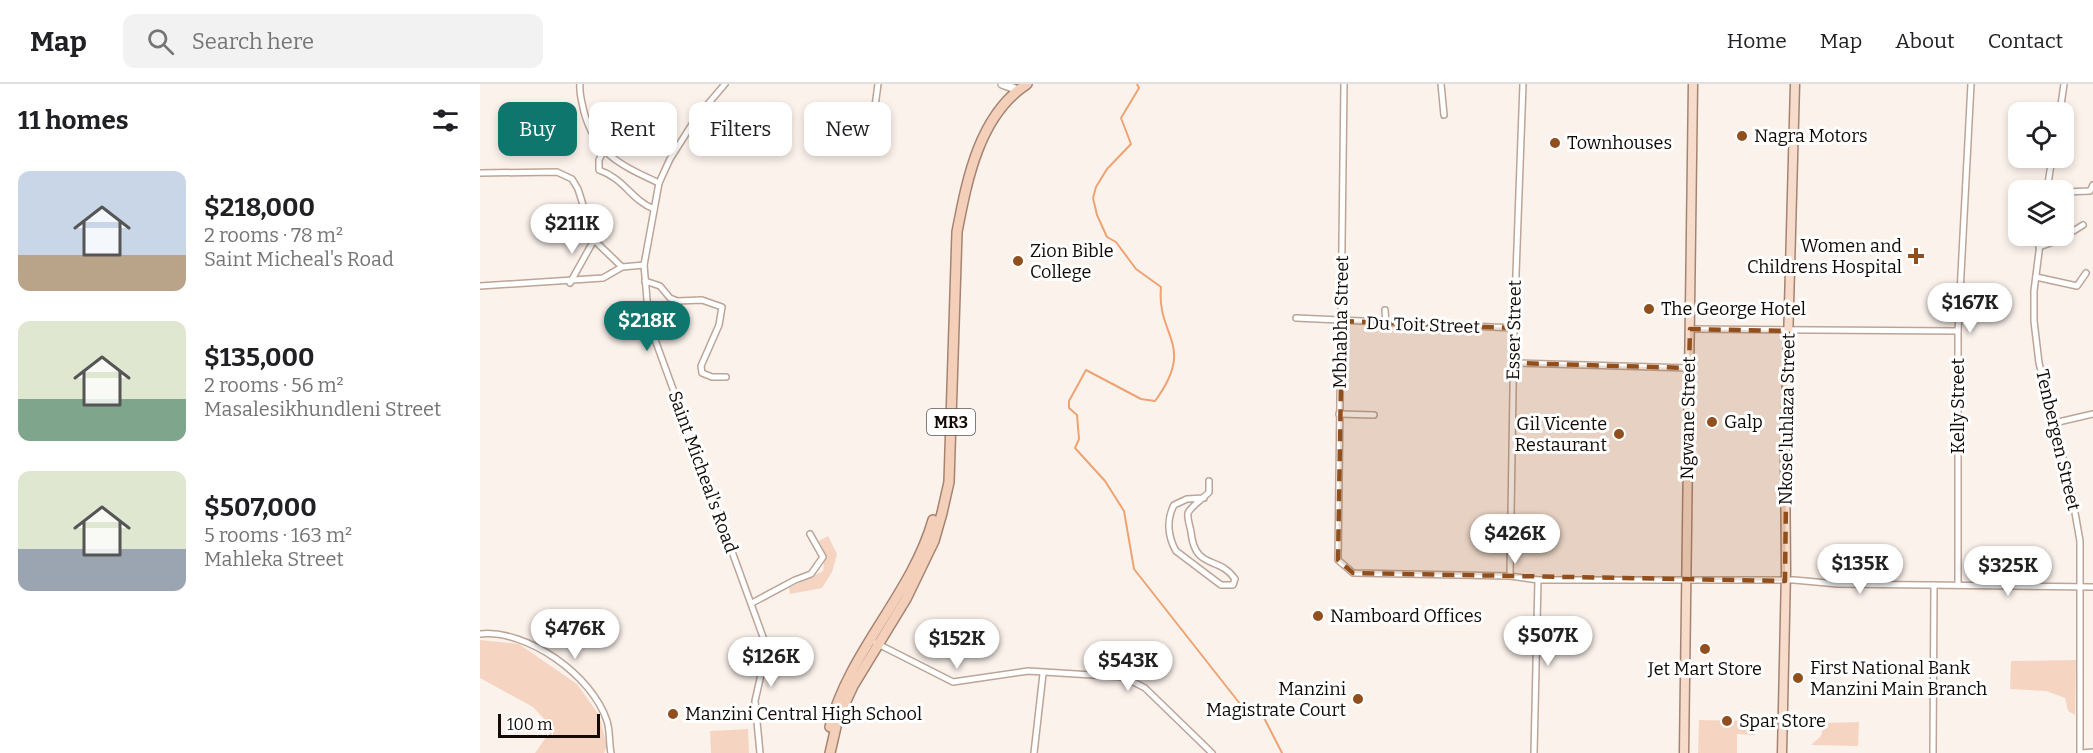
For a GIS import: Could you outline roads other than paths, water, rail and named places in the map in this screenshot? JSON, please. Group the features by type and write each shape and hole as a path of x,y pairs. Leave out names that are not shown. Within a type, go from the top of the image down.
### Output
{"highway":[{"name":"MR3","path":"830,753 838,718 853,686 934,541 949,482 957,232 976,152 998,112 1016,87 1027,84"},
{"name":"MR3","path":"824,753 832,716 848,682 876,643"}],"main road":[{"name":"Ngwane Street","path":"1684,753 1693,84"},
{"name":"Nkose'luhlaza Street","path":"1782,753 1788,331 1795,84"}],"street":[{"path":"580,84 579,92 589,128"},
{"name":"Saint Micheal's Road","path":"724,84 696,118 670,159 659,183 644,265 649,323 762,628 767,648 755,701 760,753"},
{"path":"876,102 878,84"},
{"path":"1002,84 1016,87"},
{"name":"Mbhabha Street","path":"1344,84 1338,560 1353,573 1510,576"},
{"path":"1442,84 1444,115"},
{"name":"Esser Street","path":"1510,576 1514,328 1522,84"},
{"name":"Kelly Street","path":"1958,585 1958,331 1971,84"},
{"path":"2061,102 2064,84"},
{"path":"600,156 598,160 600,170 614,175 631,190 639,203 654,208"},
{"path":"610,156 617,163 659,183"},
{"path":"480,173 557,172 572,179 578,189 594,240 622,267"},
{"path":"2074,192 2090,191 2093,185"},
{"path":"2040,247 2059,240 2083,225"},
{"path":"570,283 594,240"},
{"name":"Tenbergen Street","path":"2040,247 2034,321 2039,363 2080,541 2081,753"},
{"path":"480,286 570,283 603,278 622,267 644,265"},
{"path":"2036,277 2076,286 2086,273"},
{"path":"645,281 660,286 670,298 677,301 702,300 722,307 719,325 701,366 702,373 711,377 726,376"},
{"path":"1385,310 1386,324"},
{"name":"Du Toit Street","path":"1296,318 1386,324 1514,328"},
{"path":"1689,329 1958,331"},
{"path":"1514,363 1689,368"},
{"path":"1339,414 1374,415"},
{"path":"2054,423 2093,414"},
{"path":"1204,498 1187,499 1174,506 1169,523 1172,544 1176,551 1221,585 1228,587 1233,585 1235,579 1231,574 1197,555 1192,547 1188,513 1204,498 1209,492 1209,481"},
{"path":"752,603 811,574 821,563 823,558 810,534"},
{"path":"1510,576 1538,580 1785,581 2093,588"},
{"path":"1534,753 1538,580"},
{"path":"1933,753 1934,585"},
{"path":"480,634 498,632 517,637 536,646 572,672 593,694 607,721 611,753"},
{"path":"876,643 953,682 1028,671 1043,674 1056,672 1113,675 1135,682 1145,688 1212,753"},
{"path":"1034,753 1043,674"},
{"path":"2081,753 2093,752"}],"waterway":[{"path":"1137,84 1139,88 1121,118 1131,144 1107,169 1096,187 1093,198 1097,215 1107,237 1116,242 1136,269 1161,287 1161,304 1174,353 1173,366 1167,382 1155,401 1141,399 1086,370 1069,401 1069,408 1077,415 1079,439 1075,448 1105,481 1124,511 1134,569 1248,714 1260,710 1282,753"}],"place":[{"name":"Nagra Motors","path":"1742,136"},
{"name":"Townhouses","path":"1555,143"},
{"name":"Women and Childrens Hospital","path":"1916,256"},
{"name":"Zion Bible College","path":"1018,261"},
{"name":"The George Hotel","path":"1649,309"},
{"name":"Galp","path":"1712,422"},
{"name":"Gil Vicente Restaurant","path":"1619,434"},
{"name":"Namboard Offices","path":"1318,616"},
{"name":"Jet Mart Store","path":"1705,649"},
{"name":"First National Bank Manzini Main Branch","path":"1798,678"},
{"name":"Manzini Magistrate Court","path":"1358,699"},
{"name":"Manzini Central High School","path":"673,714"},
{"name":"Spar Store","path":"1727,721"}]}
